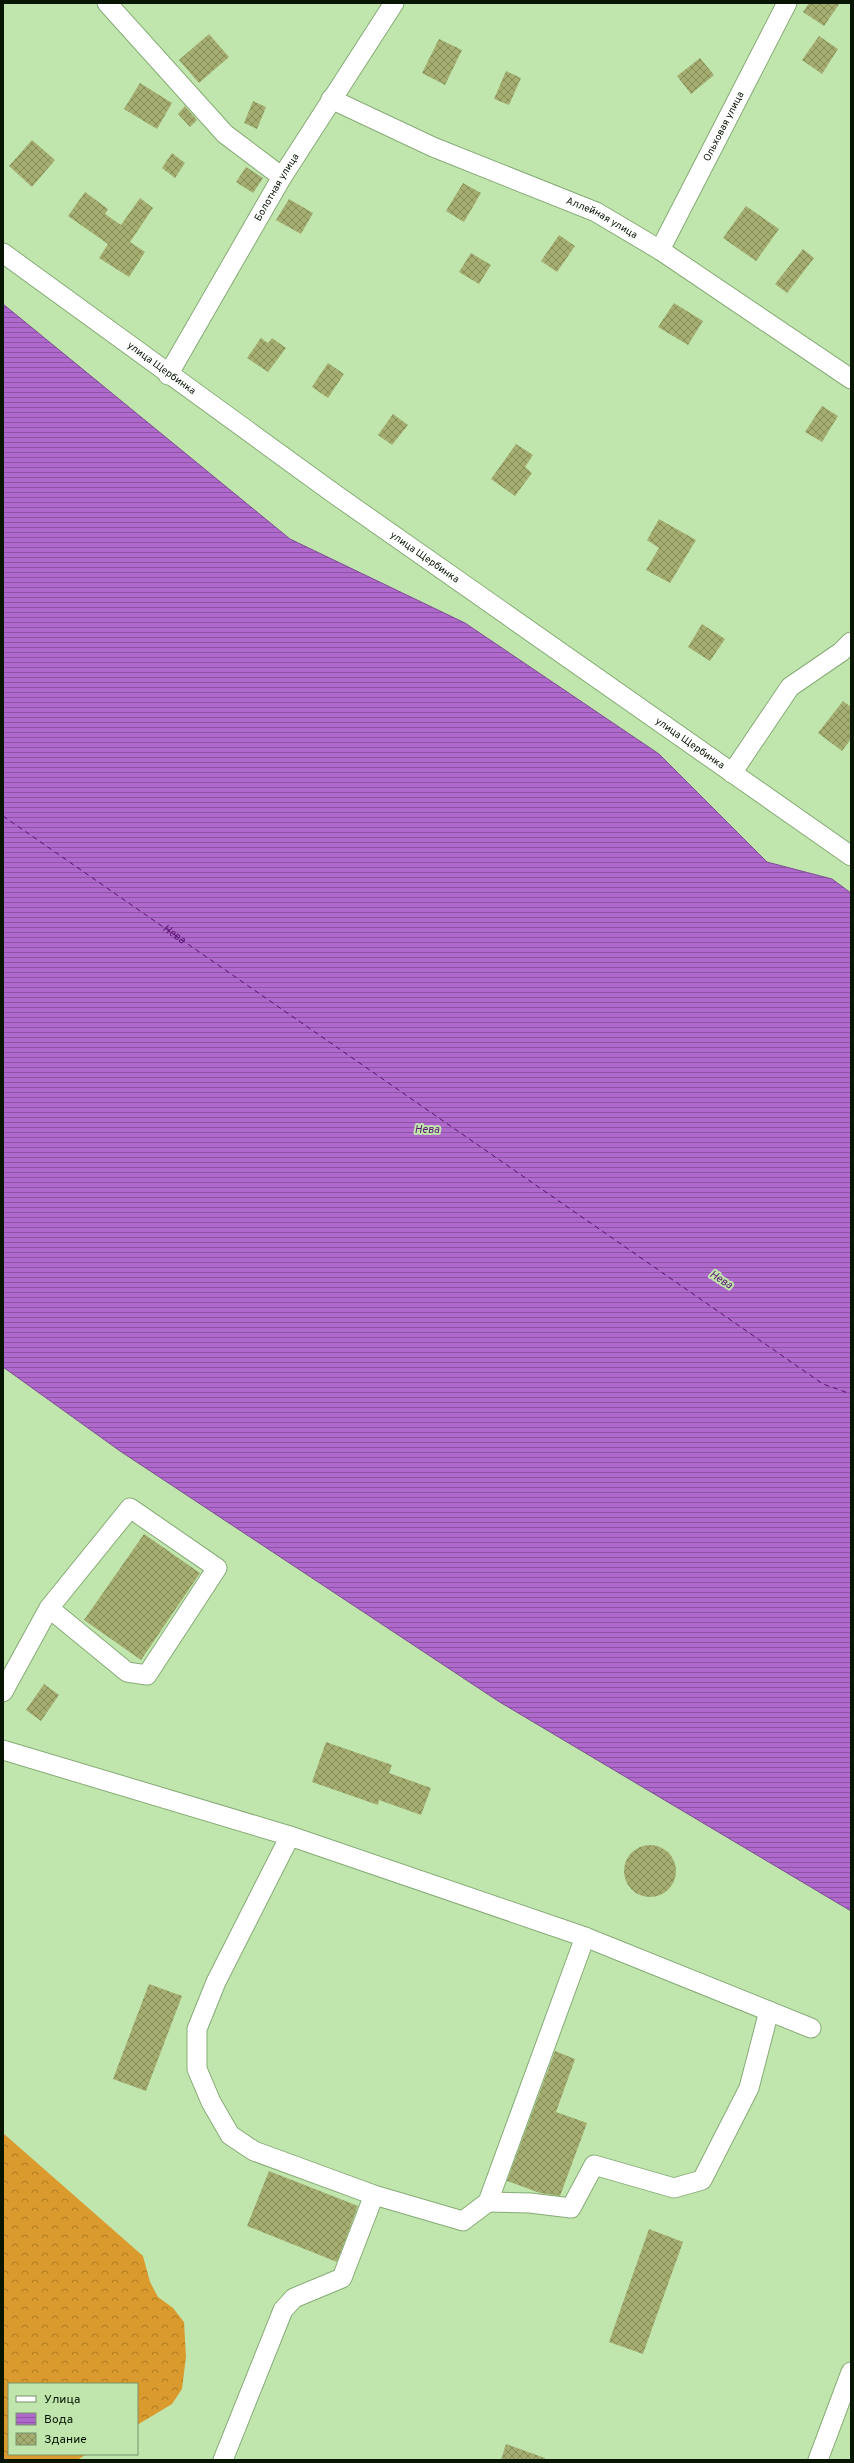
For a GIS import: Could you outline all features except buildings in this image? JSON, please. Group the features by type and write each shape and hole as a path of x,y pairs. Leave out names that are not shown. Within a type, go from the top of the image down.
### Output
{"street":[{"path":"107,3 225,134 282,177"},
{"name":"Болотная улица","path":"168,375 282,177 394,3"},
{"name":"Ольховая улица","path":"660,250 787,3"},
{"name":"Аллейная улица","path":"331,99 433,147 596,212 660,250 851,379"},
{"name":"улица Щербинка","path":"3,253 168,375 851,856"},
{"path":"732,772 790,688 841,652 851,642"},
{"path":"3,1692 49,1608 130,1508 217,1568 147,1675 127,1672 49,1608"},
{"path":"3,1750 290,1836 585,1937 811,2028"},
{"path":"290,1836 216,1982 197,2029 197,2069 210,2102 230,2135 254,2151 374,2195 463,2221 488,2202 585,1937"},
{"path":"488,2202 530,2203 571,2208 594,2165 674,2188 702,2180 749,2088 769,2011"},
{"path":"223,2460 283,2310 294,2298 342,2278 374,2195"},
{"path":"818,2460 851,2372"}],"green space":[{"path":"3,2133 143,2256 150,2282 158,2297 173,2308 184,2322 186,2357 182,2389 172,2404 138,2424 138,2383 8,2383 8,2455 85,2455 77,2460 3,2460"}],"water":[{"name":"Нева","path":"3,304 290,539 465,623 659,754 767,862 832,879 851,893 851,1911 498,1701 120,1451 3,1367"}],"ferry route":[{"path":"3,816 823,1384 851,1394"}]}
